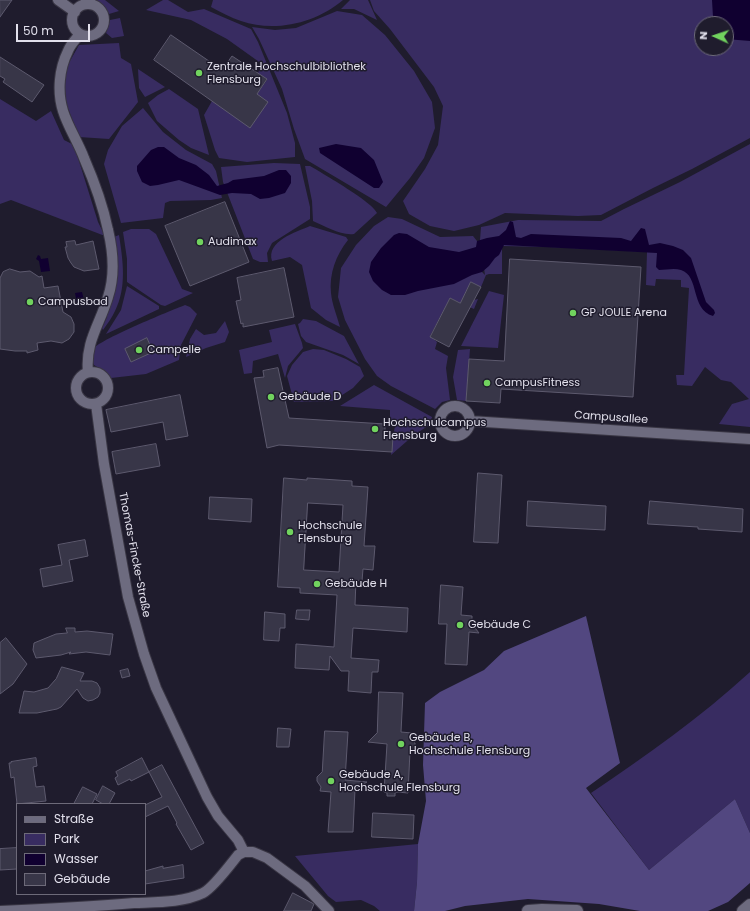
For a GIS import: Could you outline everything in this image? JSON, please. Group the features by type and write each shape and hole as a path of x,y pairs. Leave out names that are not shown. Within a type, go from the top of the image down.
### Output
{"street":[{"path":"58,0 75,12"},
{"path":"85,5 96,6 104,17 102,28 96,34 91,36 80,34 72,22 75,12 80,7 85,5"},
{"path":"80,34 66,54 61,69 60,92 63,111 85,159 100,200 108,230 112,255 112,272 109,295 90,342 87,364 88,372"},
{"path":"88,372 101,374 106,379 108,386 108,393 106,397 101,402 96,404 82,402 76,392 77,382 82,375 88,372"},
{"name":"Thomas-Fincke-Straße","path":"96,404 104,464 128,597 144,654 156,688 207,797 218,816 238,840 244,852"},
{"name":"Campusallee","path":"470,421 750,439"},
{"path":"0,911 178,901 192,898 210,888 238,855 244,852 253,852 267,858 305,886 329,911"},
{"path":"743,911 750,905"},
{"path":"528,911 578,911"}],"green space":[{"path":"95,0 105,0 119,11 109,14 104,6"},
{"path":"163,0 168,0 188,12 204,9 251,29 258,42 287,113 295,143 295,157 247,162 219,158 204,115 212,101 257,94 267,80 258,73 262,64 227,39 191,20 146,10"},
{"path":"213,0 343,0 320,15 308,20 295,24 267,26 241,21 230,17 211,7"},
{"path":"350,0 368,0 377,20 354,9 341,9"},
{"path":"370,0 750,0 750,138 601,215 578,216 505,213 479,225 454,231 430,226 409,214 403,201 425,169 438,145 443,106 434,87 390,29 374,11"},
{"path":"337,11 362,15 385,35 414,71 432,102 435,128 424,158 386,207 305,159 282,89 252,27 275,30 296,28"},
{"path":"120,18 124,36 112,38 106,33 110,20"},
{"path":"119,43 121,58 131,64 138,102 109,139 79,137 66,103 64,88 66,68 79,45"},
{"path":"138,69 165,87 145,97 139,88"},
{"path":"169,89 198,109 209,155 191,148 157,121 148,103"},
{"path":"0,99 36,121 51,111 64,140 74,145 98,222 105,236 11,200 0,204"},
{"path":"143,108 163,132 186,150 212,164 216,171 222,198 211,200 170,201 165,203 163,218 121,223 104,164 108,150 122,126"},
{"path":"750,144 750,427 719,424 732,404 749,399 731,382 721,380 705,367 692,386 677,385 676,375 684,375 689,288 681,287 681,280 656,279 655,286 646,285 647,252 502,246 502,274 486,275 481,287 471,282 464,295 474,300 478,299 474,309 450,298 430,336 437,342 435,349 448,356 446,368 450,400 442,402 435,409 391,386 377,376 365,359 345,320 338,297 341,268 356,245 374,226 388,217 402,219 440,237 473,236 477,241 482,272 485,275 480,240 481,227 518,220 601,221 680,182"},
{"path":"274,163 300,164 310,207 310,219 272,243 267,253 268,262 260,262 253,259 223,182 221,167"},
{"path":"305,166 310,166 347,188 367,202 377,213 354,234 344,234 313,221 312,201"},
{"path":"310,226 346,237 348,240 337,258 331,279 333,306 340,327 326,320 311,308 302,265 290,257 272,261 271,254 273,248 278,243 290,234"},
{"path":"131,229 149,229 156,234 182,289 193,293 165,306 161,305 127,282 127,259 123,232"},
{"path":"119,235 123,264 123,283 119,302 114,314 103,330 102,328 107,317 104,315 114,237"},
{"path":"127,286 159,306 159,309 106,334 121,310"},
{"path":"489,291 504,295 498,348 461,346"},
{"path":"185,305 190,307 197,314 181,345 179,360 146,374 111,378 94,365 91,352 97,345 135,326"},
{"path":"303,319 316,321 344,336 359,364 343,355 306,342 301,336 298,324"},
{"path":"225,321 229,332 225,342 206,348 186,357 190,339 196,329 204,335 216,333"},
{"path":"295,324 303,348 288,366 285,378 278,354 253,361 252,373 244,374 239,350 272,342 269,330"},
{"path":"313,349 324,350 346,359 360,367 364,376 353,388 333,401 294,402 287,376 292,365 303,352"},
{"path":"470,349 466,401 457,400 453,377 458,350"},
{"path":"374,385 432,417 431,424 414,435 391,455 396,422 390,421 390,410 340,406"},
{"path":"750,672 750,833 735,799 649,870 591,793 673,736"},
{"path":"418,844 417,882 414,911 380,911 374,906 361,900 336,902 328,896 295,856"}],"shaded area":[{"path":"586,616 620,763 586,788 649,870 735,799 750,833 750,883 728,902 708,911 640,911 599,904 528,899 465,906 445,911 414,911 417,882 418,844 426,801 423,765 425,703 440,692 484,670 504,651"}],"water":[{"path":"712,0 750,0 750,41 734,40 734,16 713,16"},
{"path":"336,144 361,148 374,160 383,182 379,188 374,188 320,153 319,148"},
{"path":"158,147 164,147 179,158 196,165 209,175 217,186 233,180 264,176 279,170 286,170 291,176 291,183 285,193 260,199 251,194 232,193 220,195 179,180 150,186 142,182 137,171 137,166 151,150"},
{"path":"510,221 513,222 516,237 521,238 531,234 621,238 631,241 641,228 645,229 649,245 660,243 673,246 683,250 691,258 706,302 715,313 713,316 701,307 691,279 687,273 678,269 659,270 656,267 657,253 504,245 499,255 482,272 454,284 405,295 391,295 382,290 373,281 369,272 371,262 381,248 394,235 399,233 407,234 429,247 459,252 476,247 477,241 499,236 506,230"},
{"path":"38,255 41,259 48,258 50,271 41,272 39,261 36,259"},
{"path":"82,292 86,303 84,306 77,304 75,293"}],"building":[{"path":"0,0 12,0 0,17"},
{"name":"Zentrale Hochschulbibliothek Flensburg","path":"171,35 222,70 232,56 267,79 257,94 268,102 250,128 154,60"},
{"path":"0,57 44,85 32,102 3,82 5,79 0,76"},
{"name":"Audimax","path":"225,202 249,262 190,286 165,226"},
{"path":"75,241 76,245 93,241 99,269 84,271 74,267 68,258 65,247 67,247 66,242"},
{"name":"GP JOULE Arena","path":"510,259 641,267 633,397 501,389 500,403 466,401 469,359 504,361"},
{"path":"284,268 294,317 243,327 236,301 241,300 237,278"},
{"name":"Campusbad","path":"10,269 20,272 30,271 39,277 42,276 44,288 58,286 63,312 71,317 74,324 74,332 69,339 62,343 51,341 37,343 38,350 27,353 27,351 0,349 0,278 3,272"},
{"path":"471,282 481,287 449,347 430,337 450,298 460,303"},
{"name":"Campelle","path":"147,338 153,352 131,362 125,349"},
{"name":"Gebäude D","path":"278,368 289,418 385,424 385,435 393,436 392,452 279,445 267,448 254,378 264,377 263,371"},
{"path":"180,395 188,436 166,440 163,422 111,432 106,410"},
{"path":"156,444 160,466 116,474 112,452"},
{"path":"478,473 502,475 498,543 474,542"},
{"name":"Gebäude H","path":"284,478 352,481 352,486 368,487 364,546 375,546 373,570 363,569 362,581 356,580 355,605 408,608 407,632 353,628 351,658 379,660 378,672 372,672 371,693 348,691 349,671 341,671 330,656 329,670 295,668 296,644 334,647 337,595 300,593 300,588 278,587","holes":["308,503 343,505 339,572 304,570"]},
{"path":"210,497 252,499 251,522 209,519"},
{"path":"528,501 606,506 605,530 527,526"},
{"path":"650,501 743,509 742,532 698,529 698,527 648,524"},
{"path":"85,540 88,556 69,560 73,581 43,587 40,569 62,565 58,545"},
{"name":"Gebäude C","path":"441,585 463,587 461,615 472,616 472,624 479,633 469,632 467,665 445,664 447,624 439,624"},
{"path":"297,610 310,610 309,620 296,619"},
{"path":"265,612 285,614 285,628 280,628 279,641 264,640"},
{"path":"66,628 75,628 75,632 87,631 113,634 110,655 86,652 69,654 71,652 61,655 36,658 33,650 34,643 56,634 67,633"},
{"path":"6,638 27,664 13,684 0,694 0,643"},
{"path":"62,667 84,673 80,681 92,681 97,683 100,688 98,697 88,701 83,698 77,689 61,707 57,709 37,713 19,713 24,691 34,692 48,688 56,679"},
{"path":"128,669 130,676 122,678 120,671"},
{"name":"Gebäude B, Hochschule Flensburg","path":"379,692 403,693 401,732 412,733 411,739 415,743 415,747 410,751 408,793 397,792 395,793 395,796 387,796 387,793 384,792 387,744 368,742 377,733"},
{"path":"278,728 291,729 289,747 277,747"},
{"name":"Gebäude A, Hochschule Flensburg","path":"325,731 348,732 345,780 367,782 355,789 353,832 328,832 331,792 320,791 321,787 317,781 317,777 322,772"},
{"path":"36,758 37,766 33,767 36,787 44,786 46,801 17,803 14,777 11,778 9,763"},
{"path":"142,758 149,772 131,781 130,779 118,785 115,778 118,776 116,772"},
{"path":"162,765 204,843 191,850 176,824 177,823 168,806 146,817 146,805 162,797 149,772"},
{"path":"103,786 115,793 110,803 101,803 96,800"},
{"path":"83,787 97,794 92,803 75,803"},
{"path":"373,813 414,815 413,839 372,837"},
{"path":"16,848 16,869 0,870 0,849"},
{"path":"183,865 184,878 146,884 146,871 163,866 163,868"},
{"path":"293,893 314,904 311,911 284,911"}],"place":[{"name":"Zentrale Hochschulbibliothek Flensburg","path":"199,73"},
{"name":"Audimax","path":"200,242"},
{"name":"Campusbad","path":"30,302"},
{"name":"GP JOULE Arena","path":"573,313"},
{"name":"Campelle","path":"139,350"},
{"name":"CampusFitness","path":"487,383"},
{"name":"Gebäude D","path":"271,397"},
{"name":"Hochschulcampus Flensburg","path":"375,429"},
{"name":"Hochschule Flensburg","path":"290,532"},
{"name":"Gebäude H","path":"317,584"},
{"name":"Gebäude C","path":"460,625"},
{"name":"Gebäude B, Hochschule Flensburg","path":"401,744"},
{"name":"Gebäude A, Hochschule Flensburg","path":"331,781"}]}
